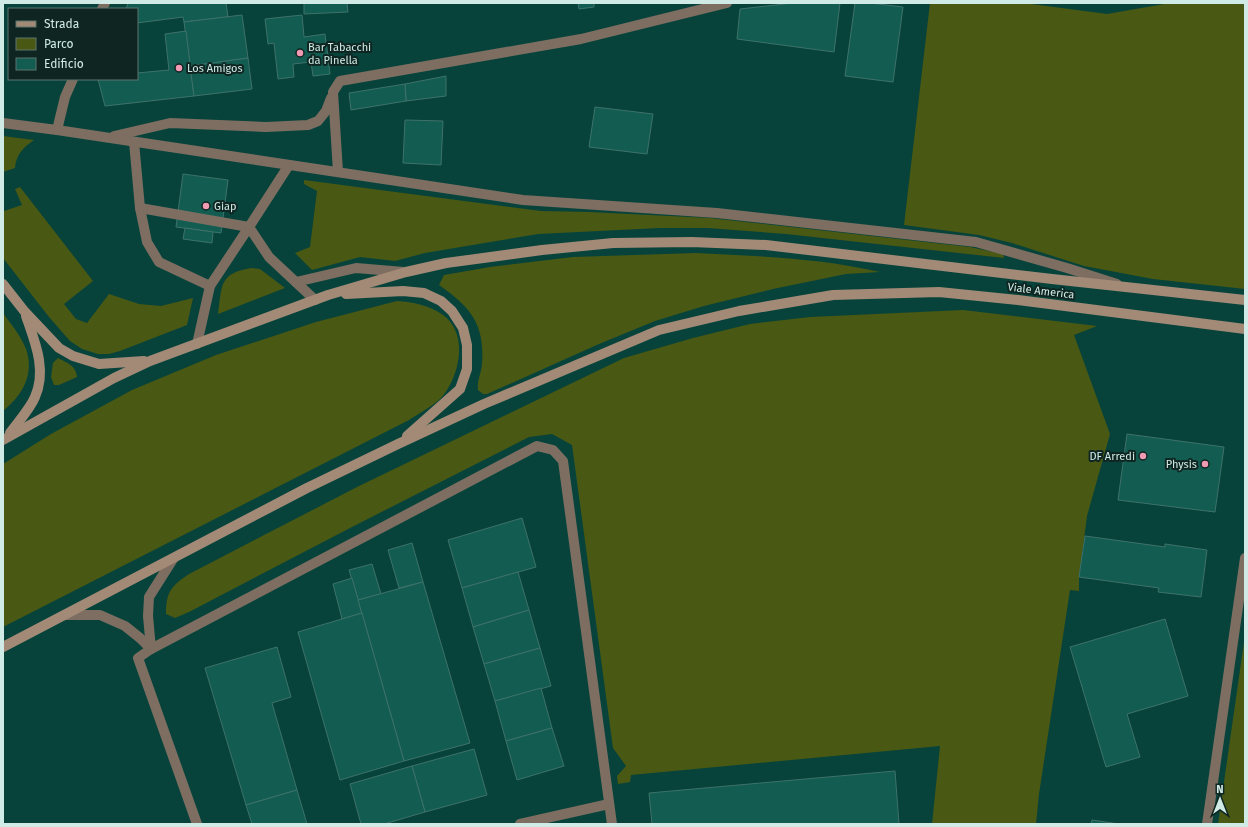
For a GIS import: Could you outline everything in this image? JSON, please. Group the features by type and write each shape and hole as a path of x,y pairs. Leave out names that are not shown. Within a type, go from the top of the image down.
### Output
{"main road":[{"path":"6,438 114,378 150,361 315,300 406,272 446,263 542,250 613,243 692,242 766,245 1245,300"},
{"path":"3,284 25,312 58,348 73,356 99,364 150,361"},
{"path":"3,647 307,488 398,444 460,390 467,369 467,345 463,328 452,311 441,301 424,293 403,291 328,296"},
{"name":"Viale America","path":"398,444 484,404 658,330 739,311 833,296 939,292 1018,300 1245,329"},
{"path":"6,438 35,398 41,379 37,348 25,312"}],"street":[{"path":"108,138 170,123 266,127 308,125 318,121 326,111 333,92 340,81 581,39 727,3"},
{"path":"57,130 65,97 73,80"},
{"path":"333,92 338,172"},
{"path":"3,123 523,200 717,213 976,242 1128,287"},
{"path":"134,142 140,208 147,242 159,262 210,286"},
{"path":"197,344 210,286 289,165"},
{"path":"140,208 249,227 269,258 315,300"},
{"path":"296,282 356,268 406,272"},
{"path":"197,824 138,658 151,649 537,446 553,450 564,461 612,824"},
{"path":"1207,824 1245,558"},
{"path":"151,649 148,616 149,597 173,559"},
{"path":"65,615 100,615 125,626 151,649"},
{"path":"520,824 609,804"}],"green space":[{"path":"930,3 1024,3 1107,14 1170,3 1245,3 1245,289 1153,279 1084,266 1012,243 979,235 904,225"},
{"path":"3,136 34,140 21,151 15,168 3,172"},
{"path":"304,180 541,211 710,218 970,247 1003,254 1004,258 786,234 708,228 660,228 538,234 425,253 395,261 360,257 312,270 295,253 310,247 317,191 304,184"},
{"path":"20,187 93,281 64,304 76,319 87,323 109,294 139,304 161,306 193,298 187,325 109,354 98,354 82,349 70,341 49,317 3,258 3,209 4,211 22,205 15,189"},
{"path":"696,253 811,261 857,267 880,272 846,274 773,289 704,306 655,321 599,344 487,394 483,394 478,390 482,364 482,350 481,337 478,327 467,309 439,285 444,275 490,267 573,257"},
{"path":"252,268 260,269 285,288 218,314 220,295 224,282 233,273"},
{"path":"397,301 421,305 438,312 451,323 456,332 459,342 458,364 450,384 438,401 409,420 3,627 3,464 51,434 132,390 216,355 316,322"},
{"path":"963,310 1097,326 1074,335 1110,434 1087,516 1079,577 1079,591 1070,590 1039,794 1036,824 932,824 940,746 631,775 630,782 618,784 617,776 626,766 613,748 572,445 552,434 529,437 189,612 175,618 166,614 167,600 171,590 178,582 189,574 357,487 624,358 693,338 750,324 810,317"},
{"path":"3,313 16,330 24,344 29,367 28,376 21,391 3,411"},
{"path":"58,358 73,367 77,377 59,385 54,385 51,377 53,363"},
{"path":"1245,635 1245,824 1218,824"}],"building":[{"path":"128,3 226,3 228,17 184,22 183,17 138,23 138,8 126,8"},
{"path":"304,3 347,3 348,12 304,14"},
{"path":"578,3 594,3 594,7 579,9"},
{"path":"793,3 840,3 834,52 737,39 740,9"},
{"path":"855,3 870,3 903,7 893,82 845,76"},
{"path":"242,15 248,58 190,66 184,22"},
{"path":"302,15 304,37 325,34 330,74 313,76 311,62 293,64 294,77 278,79 274,43 268,44 265,19"},
{"name":"Los Amigos","path":"186,31 194,96 105,106 98,80 138,80 138,73 169,70 165,34"},
{"path":"248,58 252,89 194,96 190,66"},
{"path":"446,76 446,96 406,101 405,84"},
{"path":"405,84 406,101 351,110 349,93"},
{"path":"595,107 653,114 647,154 589,147"},
{"path":"405,120 443,121 441,165 403,163"},
{"path":"183,174 228,180 221,233 176,227"},
{"path":"185,228 213,232 212,243 183,239"},
{"path":"1127,434 1224,447 1215,512 1118,500"},
{"path":"522,518 536,567 462,588 448,540"},
{"path":"1085,536 1165,547 1165,544 1207,550 1201,597 1158,592 1159,588 1079,577"},
{"path":"412,543 423,582 399,588 388,550"},
{"path":"372,564 381,594 358,600 349,570"},
{"path":"518,572 529,610 473,627 462,588"},
{"path":"352,578 362,613 342,619 333,584"},
{"path":"423,582 470,743 404,761 358,600"},
{"path":"529,610 540,648 484,664 473,627"},
{"path":"362,613 404,761 340,780 298,632"},
{"path":"1165,619 1188,696 1127,714 1140,757 1106,767 1070,647"},
{"path":"277,647 291,697 272,703 297,790 246,805 205,668"},
{"path":"540,648 551,686 495,701 484,664"},
{"path":"541,688 552,728 506,741 495,701"},
{"path":"552,728 564,766 517,780 506,741"},
{"path":"474,749 487,795 425,812 412,766"},
{"path":"412,766 425,812 384,824 361,824 350,784"},
{"path":"895,771 899,824 652,824 649,793"},
{"path":"297,790 307,824 252,824 246,805"},
{"path":"1092,820 1119,824 1091,824"}],"place":[{"name":"Bar Tabacchi da Pinella","path":"300,53"},
{"name":"Los Amigos","path":"179,68"},
{"name":"Giap","path":"206,206"},
{"name":"DF Arredi","path":"1143,456"},
{"name":"Physis","path":"1205,464"}]}
